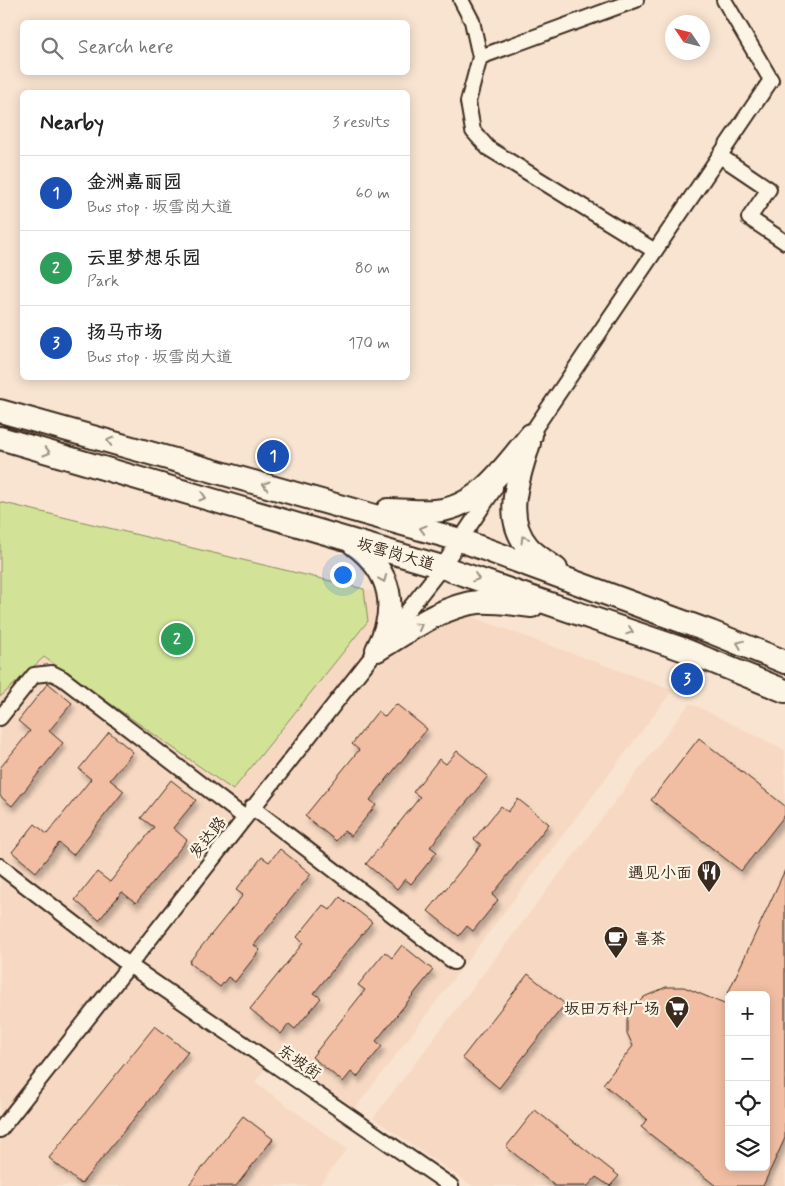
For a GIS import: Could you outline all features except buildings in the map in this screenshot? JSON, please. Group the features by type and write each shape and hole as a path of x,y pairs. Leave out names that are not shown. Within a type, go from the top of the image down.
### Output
{"main road":[{"name":"坂雪岗大道","path":"0,411 460,540 710,632 785,662"},
{"path":"349,508 436,511 457,506 476,496 493,482 531,434"},
{"path":"531,434 514,500 515,520 522,539 529,548 573,582"},
{"name":"坂雪岗大道","path":"0,438 442,567 682,649 785,691"},
{"path":"336,536 352,543 366,553 378,566 386,582 389,599 389,617 385,634 377,650"},
{"path":"377,650 444,612 466,604 489,602 562,608"}],"street":[{"path":"461,0 472,21 480,57 468,102 473,131 488,148 655,252"},
{"path":"480,57 636,0"},
{"name":"发达路","path":"0,1130 442,567 771,80 724,0"},
{"path":"720,156 769,189 749,218 785,242"},
{"path":"0,718 34,675 52,673 62,678 454,962"},
{"name":"东坡街","path":"0,866 129,965 451,1186"}],"shaded area":[{"path":"364,589 456,611 673,690 354,1110 278,1053 255,1082 347,1149 319,1186 0,1186 0,697 44,657 233,790 368,621"},
{"path":"690,703 785,750 785,1186 472,1186 373,1118"}],"green space":[{"path":"0,502 364,589 368,621 233,790 44,657 0,697"}],"place":[{"name":"金洲嘉丽园","path":"273,456"},
{"name":"云里梦想乐园","path":"177,639"},
{"name":"扬马市场","path":"687,679"},
{"name":"遇见小面","path":"709,893"},
{"name":"喜茶","path":"616,959"},
{"name":"坂田万科广场","path":"677,1029"}]}
